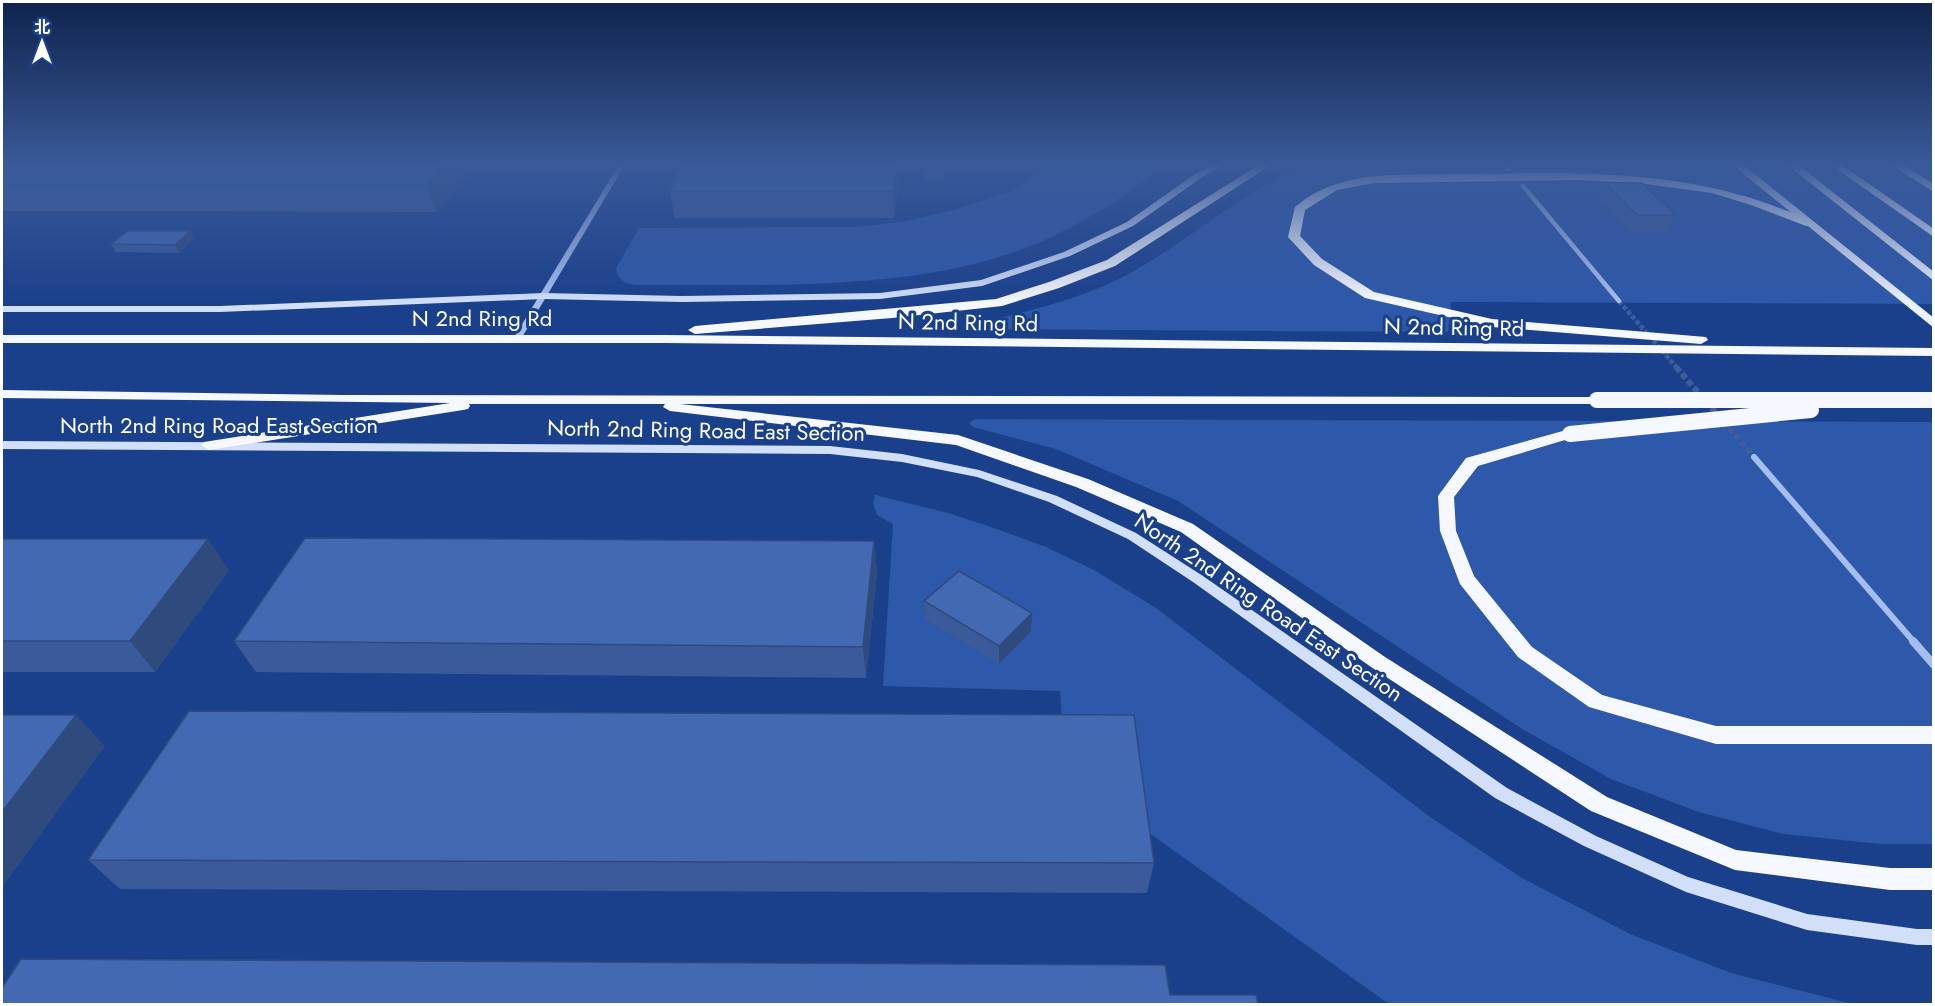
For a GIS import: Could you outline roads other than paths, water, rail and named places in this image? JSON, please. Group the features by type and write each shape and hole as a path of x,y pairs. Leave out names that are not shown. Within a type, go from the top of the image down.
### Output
{"highway":[{"path":"564,339 892,314 997,303 1054,285 1111,263 1195,210"},
{"path":"1299,210 1294,237 1318,262 1370,295 1492,323 1845,352"},
{"path":"1775,210 1810,224"},
{"name":"N 2nd Ring Rd","path":"2,339 564,339 1934,352"},
{"path":"2,394 343,399 1934,400"},
{"path":"209,446 519,398"},
{"path":"588,398 958,440 1082,483 1187,528 1377,662 1599,804 1735,860 1890,879 1934,879"},
{"path":"1904,400 1570,434 1472,462 1446,496 1448,531 1466,579 1525,652 1596,700 1716,735 1934,735"}],"main road":[{"path":"2,309 220,309 543,296 682,298 880,296 982,283 1068,254 1130,224 1150,210"},
{"path":"1793,210 1934,324"},
{"path":"1849,210 1934,278"},
{"path":"1900,210 1934,234"},
{"name":"North 2nd Ring Road East Section","path":"2,445 830,450 902,458 979,474 1053,499 1132,536 1198,579 1501,793 1590,841 1686,884 1807,922 1934,938"}],"street":[{"path":"516,339 595,210"},
{"path":"1543,210 1619,301"},
{"path":"1754,457 1934,665"}],"tunnel":[{"path":"1619,301 1678,369"},
{"path":"1676,367 1754,457"}]}
